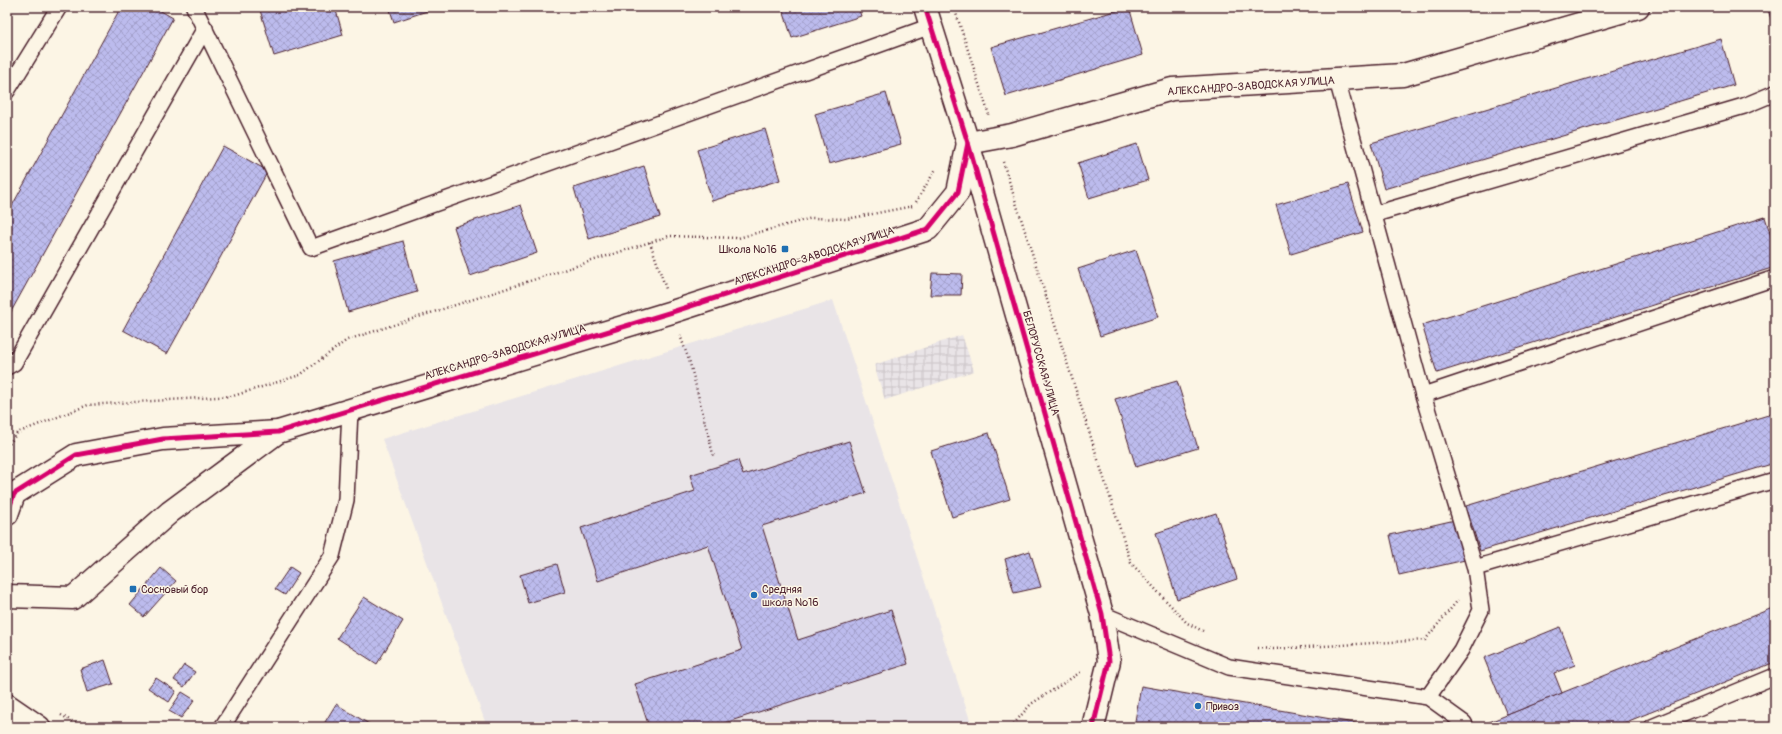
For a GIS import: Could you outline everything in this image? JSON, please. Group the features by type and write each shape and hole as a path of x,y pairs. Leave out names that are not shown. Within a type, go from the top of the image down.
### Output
{"street":[{"name":"АЛЕКСАНДРО-ЗАВОДСКАЯ УЛИЦА","path":"7,514 14,494 76,455 163,439 278,432 672,312 928,229 958,192 968,143 1012,135 1172,89 1403,75 1638,7"},
{"name":"БЕЛОРУССКАЯ УЛИЦА","path":"928,17 968,143 1102,614 1109,661 1093,727"},
{"name":"АЛЕКСАНДРО-ЗАВОДСКАЯ УЛИЦА","path":"7,596 73,598 170,512 278,432"},
{"path":"7,705 39,727"}],"lane":[{"path":"7,91 59,7"},
{"path":"194,7 311,248 928,17"},
{"path":"7,367 14,363 204,28"},
{"path":"1337,80 1375,214 1423,395 1475,568 1481,610 1461,650 1428,697"},
{"path":"1375,214 1744,106 1775,93"},
{"path":"1423,395 1775,278"},
{"path":"222,727 332,556 346,500 350,410"},
{"path":"1475,568 1775,480"},
{"path":"1102,614 1229,667 1428,697 1464,723 1466,727"},
{"path":"1652,727 1775,676"}],"path":[{"path":"954,7 1131,563 1187,623 1208,634"},
{"path":"7,447 17,433 88,405 233,396 300,375 347,340 669,236 738,238 812,218 847,219 913,206 940,163"},
{"path":"650,242 661,271 672,312 690,363 714,458"},
{"path":"1251,647 1273,649 1425,640 1468,588 1477,584"},
{"path":"1011,727 1031,704 1082,671"}],"shaded area":[{"path":"833,300 971,723 965,727 487,727 382,439"},
{"path":"962,335 974,371 885,400 874,365"}],"building":[{"path":"121,7 154,7 173,18 7,319 7,215"},
{"path":"259,7 335,7 343,35 274,56"},
{"path":"389,7 439,7 394,22"},
{"path":"782,7 858,7 861,16 792,38"},
{"path":"1129,7 1143,55 1006,96 991,47"},
{"path":"1767,7 1775,7 1775,31"},
{"path":"1721,39 1734,85 1384,189 1371,143"},
{"path":"886,93 901,144 829,164 815,114"},
{"path":"765,129 780,180 712,201 697,150"},
{"path":"1137,144 1148,180 1089,198 1078,163"},
{"path":"223,146 268,171 167,354 123,330"},
{"path":"644,166 660,217 589,239 574,188"},
{"path":"1348,184 1363,232 1291,254 1276,205"},
{"path":"521,205 537,253 470,276 454,227"},
{"path":"1765,217 1775,249 1775,267 1437,373 1422,325"},
{"path":"403,241 417,292 348,312 334,261"},
{"path":"1136,250 1158,317 1100,336 1078,269"},
{"path":"932,273 962,274 961,295 930,295"},
{"path":"1177,381 1198,448 1136,467 1115,399"},
{"path":"1775,413 1775,463 1480,551 1466,506"},
{"path":"989,433 1010,499 952,517 931,451"},
{"name":"Средняя школа №16","path":"849,441 866,493 762,526 798,640 891,610 908,664 712,727 649,727 635,684 742,650 708,545 598,581 581,528 695,491 690,475 738,460 743,475"},
{"path":"1216,513 1237,579 1177,599 1156,533"},
{"path":"1455,520 1465,560 1399,575 1390,535"},
{"path":"1030,551 1041,587 1014,593 1005,559"},
{"path":"557,564 565,592 528,603 520,575"},
{"path":"290,567 299,573 285,595 275,589"},
{"path":"161,568 176,581 144,617 130,605"},
{"path":"364,597 403,621 377,664 337,638"},
{"path":"1775,607 1775,662 1614,727 1477,727"},
{"path":"1560,627 1575,665 1554,673 1562,693 1507,715 1484,658"},
{"path":"105,660 113,684 87,692 80,669"},
{"path":"184,665 195,672 184,687 174,680"},
{"path":"156,678 176,691 169,702 148,688"},
{"name":"Привоз","path":"1141,686 1377,727 1134,727"},
{"path":"182,692 195,700 181,718 169,711"},
{"path":"336,704 374,727 322,727"}],"cycle path":[{"path":"925,7 968,143 1102,614 1109,661 1093,727"},
{"path":"7,514 14,494 76,455 163,439 278,432 672,312 928,229 958,192 968,143"}],"place":[{"name":"Школа №16","path":"785,249"},
{"name":"Сосновый бор","path":"133,589"},
{"name":"Средняя школа №16","path":"754,595"},
{"name":"Привоз","path":"1198,706"}]}
